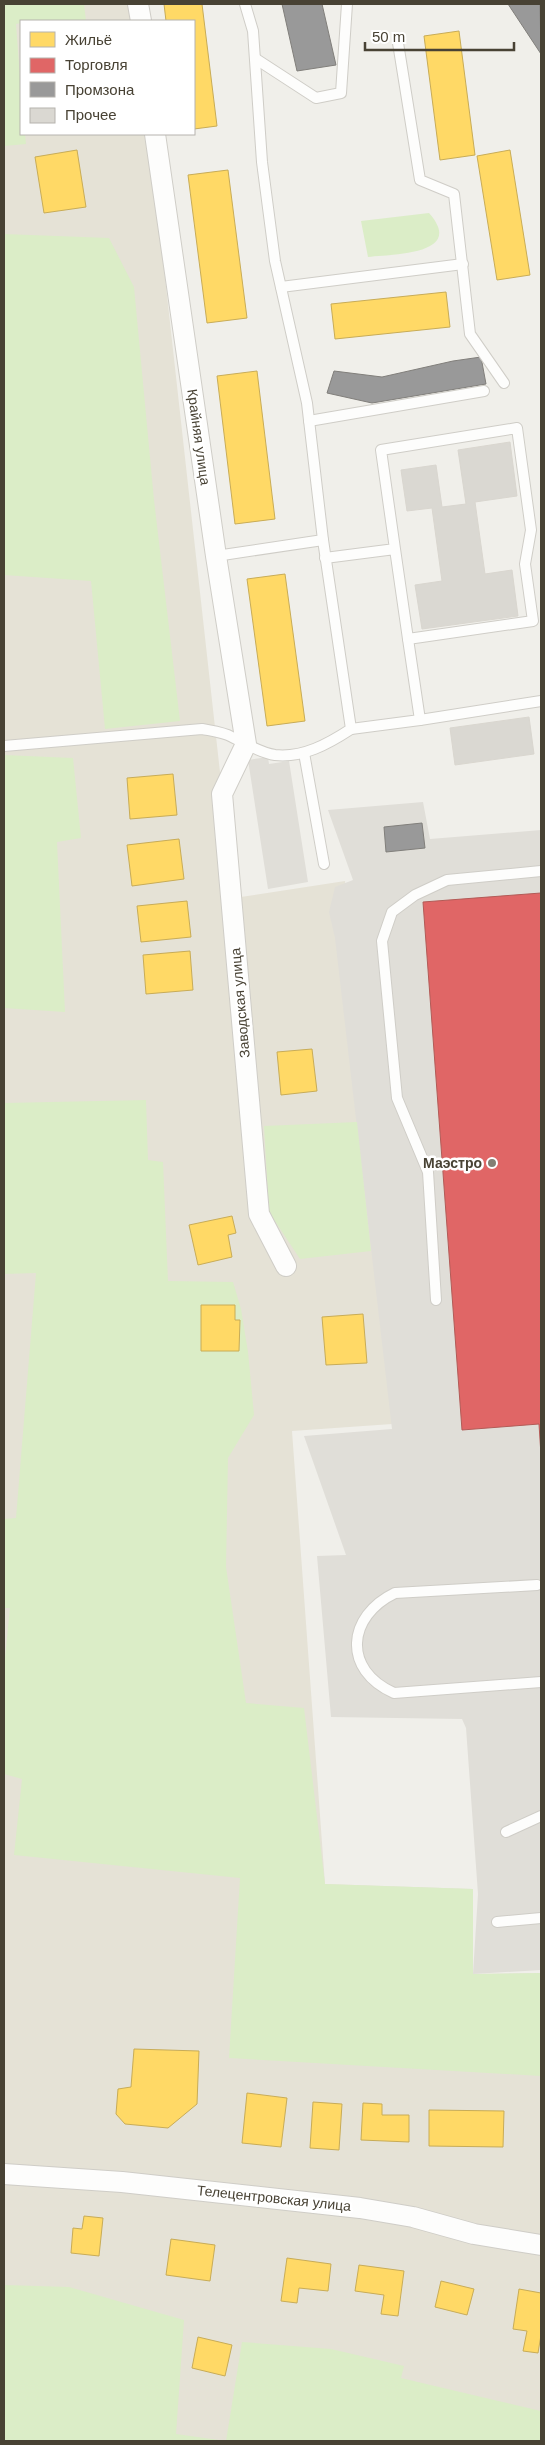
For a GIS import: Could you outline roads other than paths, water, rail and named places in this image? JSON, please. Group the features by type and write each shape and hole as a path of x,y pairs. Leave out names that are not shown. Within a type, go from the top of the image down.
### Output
{"street":[{"path":"138,4 140,20"},
{"name":"Крайняя улица","path":"155,135 216,556 246,742"},
{"name":"Заводская улица","path":"246,742 222,794 259,1214 286,1266"},
{"name":"Телецентровская улица","path":"4,2174 122,2182 360,2208 413,2217 474,2234 541,2245"}],"lane":[{"path":"245,4 254,31 262,162 275,261 307,403 322,540 350,730"},
{"path":"256,59 316,98 341,93 348,4"},
{"path":"398,44 420,180 454,194 470,334 504,383"},
{"path":"281,287 463,264"},
{"path":"309,421 484,391"},
{"path":"408,639 533,620 525,564 531,530 517,428 381,450 395,549 408,639 420,720"},
{"path":"216,556 322,540"},
{"path":"325,558 395,549"},
{"path":"4,746 202,729 230,736 274,755 304,753 328,744 350,730 541,701"},
{"path":"304,753 324,864"},
{"path":"436,1300 428,1172 397,1098 382,941 392,912 414,894 447,880 541,871"},
{"path":"537,1585 395,1593 378,1601 367,1612 359,1628 357,1643 364,1670 382,1687 394,1692 541,1682"},
{"path":"506,1832 541,1816"},
{"path":"497,1922 541,1918"}],"place":[{"name":"Маэстро","path":"492,1163"}]}
